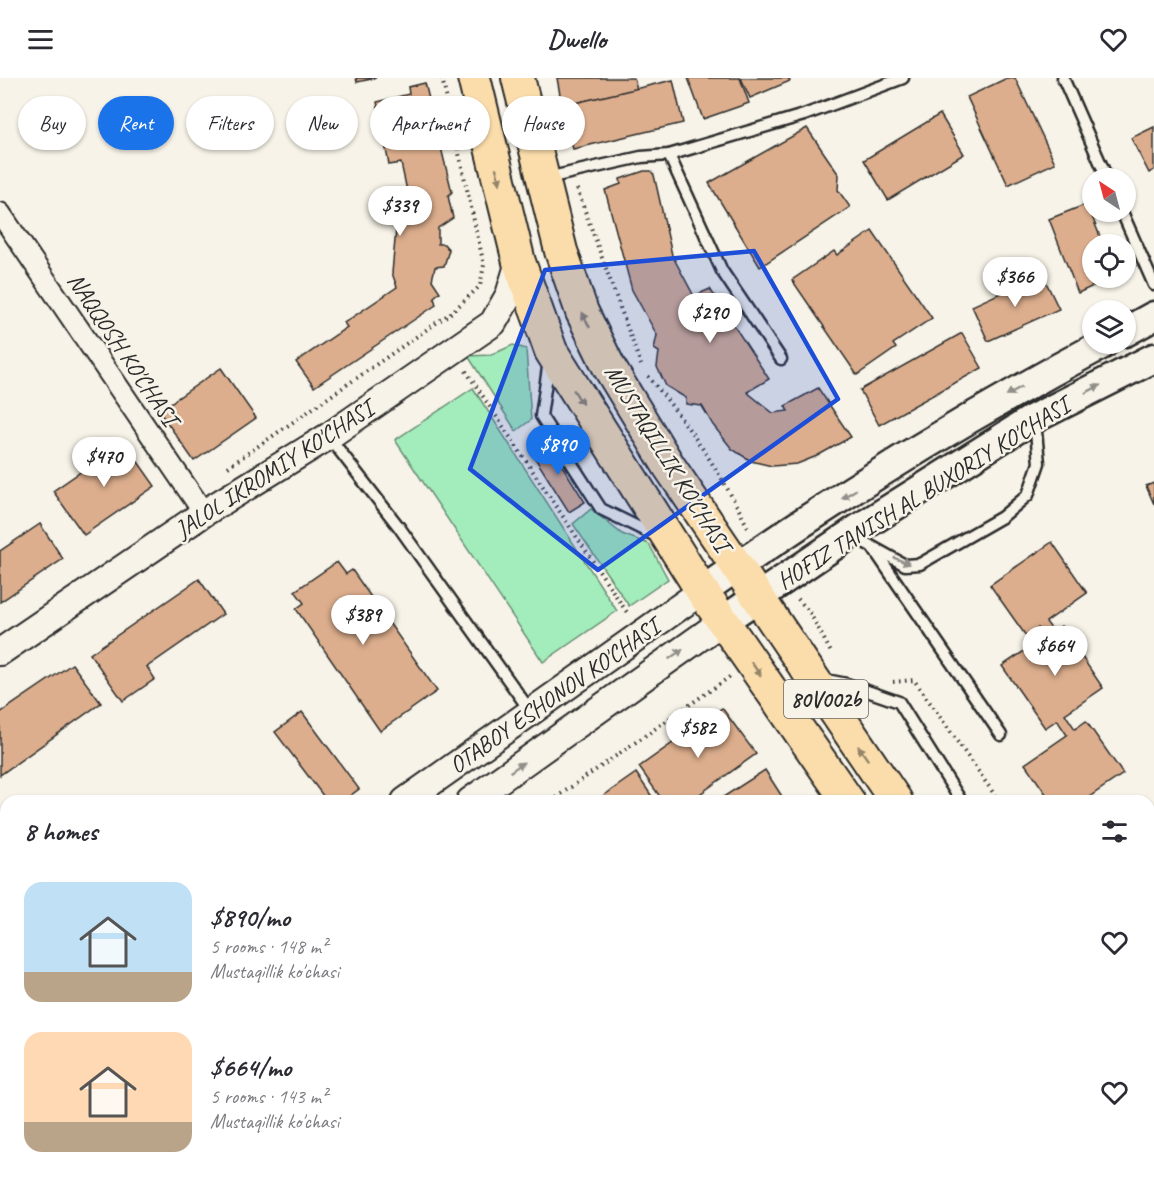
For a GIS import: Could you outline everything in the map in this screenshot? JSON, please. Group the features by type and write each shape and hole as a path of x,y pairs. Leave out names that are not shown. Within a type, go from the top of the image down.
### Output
{"main road":[{"name":"MUSTAQILLIK KO'CHASI","path":"474,78 519,262 551,351 702,591 845,795"},
{"name":"MUSTAQILLIK KO'CHASI","path":"518,78 561,251 582,312 609,367 645,428 749,558 770,588 810,677 892,795"},
{"path":"1136,326 1154,316"},
{"name":"HOFIZ TANISH AL BUXORIY KO'CHASI","path":"702,591 749,558 1010,393 1084,354"},
{"name":"HOFIZ TANISH AL BUXORIY KO'CHASI","path":"723,621 770,588 861,540 1035,418 1154,358"}],"street":[{"name":"NAQQOSH KO'CHASI","path":"0,213 197,502"},
{"name":"JALOL IKROMIY KO'CHASI","path":"0,652 197,502 329,436 493,323 509,295 519,262"},
{"name":"OTABOY ESHONOV KO'CHASI","path":"413,795 702,591"},
{"name":"OTABOY ESHONOV KO'CHASI","path":"478,795 723,621"}],"lane":[{"path":"543,179 641,157 669,155 804,115 903,78"},
{"path":"1063,78 1103,168"},
{"path":"669,155 722,271 781,359"},
{"path":"1126,222 1154,285"},
{"path":"551,351 541,416 601,509 670,542"},
{"path":"861,540 905,565 920,564 1002,517 1028,495 1039,463 1035,418"},
{"path":"329,436 399,527 531,712"},
{"path":"861,540 1001,735"},
{"path":"810,677 847,684 898,702 957,795"}],"path":[{"path":"197,502 280,433 345,384 435,323 480,286 484,265 442,78"},
{"path":"575,181 644,370 696,435 722,475 749,558"},
{"path":"435,323 642,634"},
{"path":"770,588 810,613 847,684"},
{"path":"559,795 737,671"},
{"path":"892,682 914,680 995,795"}],"highlighted area":[{"path":"754,251 838,399 598,570 470,469 545,270"}],"green space":[{"path":"513,345 526,349 531,420 516,431 468,356 491,355"},
{"path":"473,388 617,611 543,662 395,440"},
{"path":"591,509 622,534 649,544 668,579 629,606 573,524"}],"building":[{"path":"356,78 376,78 357,82"},
{"path":"557,78 634,78 637,89 585,101 585,96 560,96"},
{"path":"688,78 740,78 749,103 703,119"},
{"path":"741,78 788,78 790,81 750,98"},
{"path":"1007,78 1015,78 1055,163 1008,185 967,97"},
{"path":"673,80 683,123 585,146 585,101"},
{"path":"425,83 428,96 401,96 409,94 408,87"},
{"path":"940,114 964,154 888,200 864,160"},
{"path":"1154,127 1154,170 1149,173 1131,138"},
{"path":"807,128 839,175 838,190 850,207 760,267 709,183"},
{"path":"386,150 442,150 452,192 448,196 453,218 438,228 438,244 444,244 449,250 444,266 435,267 432,280 440,292 434,297 436,305 314,387 296,362 347,327 344,323 397,287 392,273 396,229 401,229 415,211 413,199 409,200 401,163 389,165"},
{"path":"651,171 654,175 672,255 694,296 710,289 769,379 747,392 773,413 788,411 785,406 818,388 851,437 797,464 772,466 751,461 732,449 713,425 702,406 686,404 686,398 666,386 657,367 659,352 654,349 657,335 632,290 605,190 621,184 620,179"},
{"path":"1082,206 1082,222 1094,222 1099,234 1082,234 1082,288 1089,288 1078,293 1049,219"},
{"path":"872,231 932,318 893,344 896,348 857,375 792,280 834,251 837,255"},
{"path":"1042,274 1059,309 988,341 972,306"},
{"path":"962,333 982,368 879,425 860,390"},
{"path":"221,368 256,418 194,461 159,411"},
{"path":"546,440 585,502 569,512 530,450"},
{"path":"124,442 155,486 84,535 53,491"},
{"path":"1154,483 1154,504 1146,486"},
{"path":"40,524 63,559 0,602 0,551"},
{"path":"1052,542 1087,593 1046,622 1053,631 1061,626 1103,688 1065,714 1075,729 1086,721 1123,774 1092,795 1047,795 1025,764 1067,735 1057,720 1045,728 1002,666 1045,637 1038,628 1026,636 990,585"},
{"path":"337,562 346,574 352,570 437,691 380,731 296,609 304,603 295,591"},
{"path":"199,579 223,614 147,667 155,679 123,701 90,654"},
{"path":"72,664 101,703 0,775 0,713"},
{"path":"722,708 756,754 698,795 659,795 639,767"},
{"path":"302,712 359,789 351,795 322,795 275,732"},
{"path":"765,770 781,795 726,795"},
{"path":"636,773 651,795 605,795"}]}
